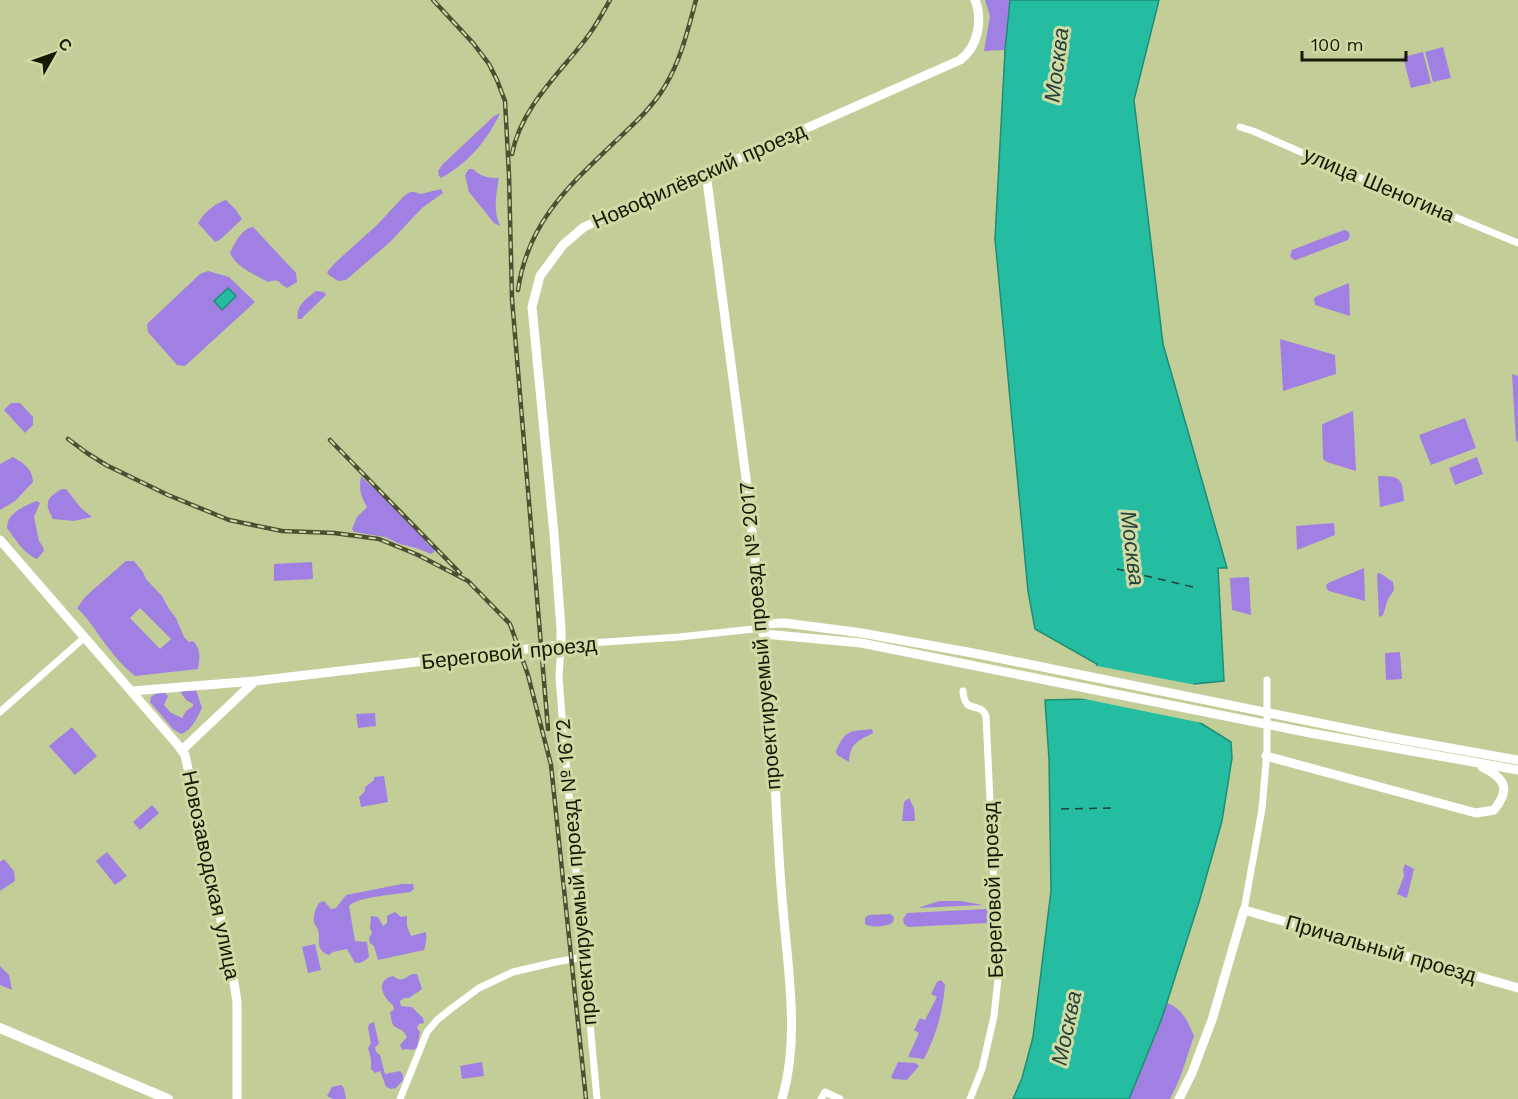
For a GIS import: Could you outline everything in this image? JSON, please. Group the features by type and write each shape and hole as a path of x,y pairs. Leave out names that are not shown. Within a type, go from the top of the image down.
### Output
{"main road":[{"path":"0,1028 166,1099"}],"street":[{"name":"Новофилёвский проезд","path":"561,645 554,534 532,307 540,276 563,245 584,227 952,65 968,55 976,41 979,23 975,0"},
{"name":"улица Шеногина","path":"1240,128 1253,131 1518,243"},
{"name":"проектируемый проезд № 2017","path":"706,173 763,628 790,1002 790,1065 783,1099"},
{"name":"Новозаводская улица","path":"0,540 182,750 188,767 233,976 237,1002 237,1099"},
{"path":"763,628 785,623 861,633 973,653 1389,737 1518,760"},
{"name":"Береговой проезд","path":"132,691 255,681 561,645 672,638 763,628"},
{"path":"763,628 861,643 1310,733 1518,771"},
{"path":"0,712 85,637"},
{"name":"проектируемый проезд № 1672","path":"561,645 561,698 597,1099"},
{"path":"1179,1099 1192,1073 1212,1020 1244,910 1262,809 1266,756 1267,680"},
{"path":"182,750 255,681"},
{"name":"Береговой проезд","path":"963,691 963,699 967,704 981,709 986,716 1000,960 994,1016 982,1069 970,1099"},
{"path":"1266,756 1476,813 1494,810 1502,799 1504,789 1501,779 1484,768 1457,759"},
{"name":"Причальный проезд","path":"1244,910 1518,988"},
{"path":"400,1099 428,1032 437,1020 465,998 479,988 513,972 584,957"},
{"path":"821,1099 825,1092 840,1099"}],"shaded area":[{"path":"985,0 1010,0 1005,50 984,51 990,16"},
{"path":"1443,47 1451,78 1433,82 1425,52"},
{"path":"1423,52 1431,83 1411,88 1403,57"},
{"path":"500,113 476,150 460,166 441,178 438,171 442,165"},
{"path":"469,169 491,178 499,178 496,208 500,226 494,223 469,192 465,175"},
{"path":"441,189 443,193 422,208 390,242 346,280 338,281 329,275 327,272 337,261 377,225 404,196 410,192 421,194"},
{"path":"226,200 242,219 215,242 198,223 210,209"},
{"path":"253,227 296,273 297,282 287,288 277,281 268,282 246,270 233,258 230,253 236,241 242,233"},
{"path":"1344,230 1348,231 1348,240 1296,260 1290,256 1292,250"},
{"path":"208,271 229,277 255,302 185,366 177,365 148,332 147,324 200,274"},
{"path":"1349,283 1350,316 1315,305 1315,297"},
{"path":"316,291 324,292 326,295 301,319 298,319 300,306"},
{"path":"1280,339 1335,355 1336,374 1283,391"},
{"path":"1512,374 1518,376 1518,441 1516,442"},
{"path":"11,403 20,403 33,417 33,425 25,433 4,410"},
{"path":"1353,411 1356,471 1323,459 1322,425"},
{"path":"1465,418 1476,448 1431,465 1419,435"},
{"path":"13,457 29,470 33,482 15,501 0,510 0,464"},
{"path":"1477,457 1483,474 1455,485 1449,468"},
{"path":"361,476 420,530 427,543 435,549 434,552 431,554 385,537 354,532 352,529 357,517 367,507 361,492"},
{"path":"1378,476 1399,480 1404,501 1380,507"},
{"path":"62,489 66,489 81,508 92,517 74,521 53,519 48,509 48,501"},
{"path":"37,501 40,503 34,517 39,541 44,551 37,559 24,550 7,528 13,514"},
{"path":"1334,523 1335,535 1297,550 1296,526"},
{"path":"126,561 134,561 146,579 162,596 176,618 184,637 196,644 199,654 198,669 135,676 117,659 77,608 86,596","holes":["140,608 171,639 160,649 130,618"]},
{"path":"312,562 313,579 274,581 274,564"},
{"path":"1364,568 1365,601 1327,589 1328,583"},
{"path":"1380,573 1393,582 1394,590 1388,599 1383,615 1379,617 1377,574"},
{"path":"1249,577 1251,615 1232,610 1230,578"},
{"path":"1400,652 1402,679 1386,680 1385,653"},
{"path":"182,689 196,690 202,708 191,727 181,734 173,729 150,702 151,697 164,692 168,696 164,705 170,712 182,718 193,704 186,700 181,693"},
{"path":"375,713 376,726 358,728 356,714"},
{"path":"72,727 97,756 75,775 49,746"},
{"path":"871,729 873,733 853,747 849,762 837,755 836,751 846,735 853,731"},
{"path":"384,776 388,802 361,807 359,797 365,791 365,787 374,780 374,777"},
{"path":"909,798 914,808 915,821 902,821 904,802"},
{"path":"152,805 159,813 140,830 133,822"},
{"path":"107,852 127,876 115,885 96,861"},
{"path":"4,859 14,871 15,881 0,891 0,862"},
{"path":"1405,864 1414,869 1407,898 1397,894 1404,876"},
{"path":"413,884 414,889 410,892 361,900 349,906 355,941 367,942 369,957 367,959 355,963 347,949 329,955 321,950 318,930 314,923 319,903 324,901 331,909 336,908 346,895"},
{"path":"939,901 961,901 983,905 918,908"},
{"path":"986,909 992,916 988,923 908,927 904,924 903,919 907,913"},
{"path":"395,912 401,917 407,916 407,926 411,936 426,932 424,950 378,960 369,938 372,933 371,916 378,917 383,926 387,923 387,916"},
{"path":"890,914 894,917 891,924 875,926 865,924 865,918 869,915"},
{"path":"315,944 321,970 308,973 302,947"},
{"path":"0,966 9,975 12,990 0,985"},
{"path":"417,974 422,989 400,1001 401,1006 412,1007 423,1018 424,1023 419,1024 417,1028 420,1032 417,1048 402,1050 400,1045 407,1037 393,1024 390,1012 394,1010 393,1005 383,993 382,985 387,978 393,976 402,979"},
{"path":"941,980 945,985 943,1005 928,1050 924,1059 908,1057 919,1033 914,1030 920,1018 925,1020 937,997 931,994 937,982"},
{"path":"1167,1003 1181,1012 1194,1036 1180,1078 1170,1099 1129,1099"},
{"path":"374,1022 379,1044 375,1047 376,1052 380,1055 385,1074 400,1071 403,1075 403,1080 396,1088 386,1087 380,1071 375,1073 371,1069 368,1048 371,1043 368,1028 369,1024"},
{"path":"482,1062 484,1076 462,1079 460,1066"},
{"path":"898,1062 915,1063 919,1066 907,1080 893,1079 891,1077"},
{"path":"341,1085 344,1088 346,1099 333,1099 327,1096 332,1087"}],"water":[{"name":"Москва","path":"1010,0 1159,0 1134,100 1163,344 1227,568 1218,568 1224,681 1194,684 1191,717 1231,742 1232,758 1222,821 1162,1018 1129,1099 1013,1099 1022,1078 1033,1037 1051,891 1049,759 1045,700 1087,699 1097,664 1035,629 1028,591 995,239 1005,50"},
{"path":"228,288 236,296 222,310 214,301"}],"pier":[{"path":"1094,665 1201,686 1196,687 1194,716 1207,724 1070,696 1085,696"}],"ferry route":[{"path":"1117,569 1193,587"},
{"path":"1061,809 1116,808"}],"railway":[{"path":"433,0 489,64 505,101 512,299 548,729"},
{"path":"512,154 523,122 532,107 589,35 610,0"},
{"path":"518,290 523,265 531,243 555,204 585,170 644,113 665,86 680,55 696,0"},
{"path":"68,439 106,465 168,495 229,520 282,531 334,533 379,539 418,555 468,581 510,624 528,675 551,765 586,1099"},
{"path":"330,440 460,573"}]}
